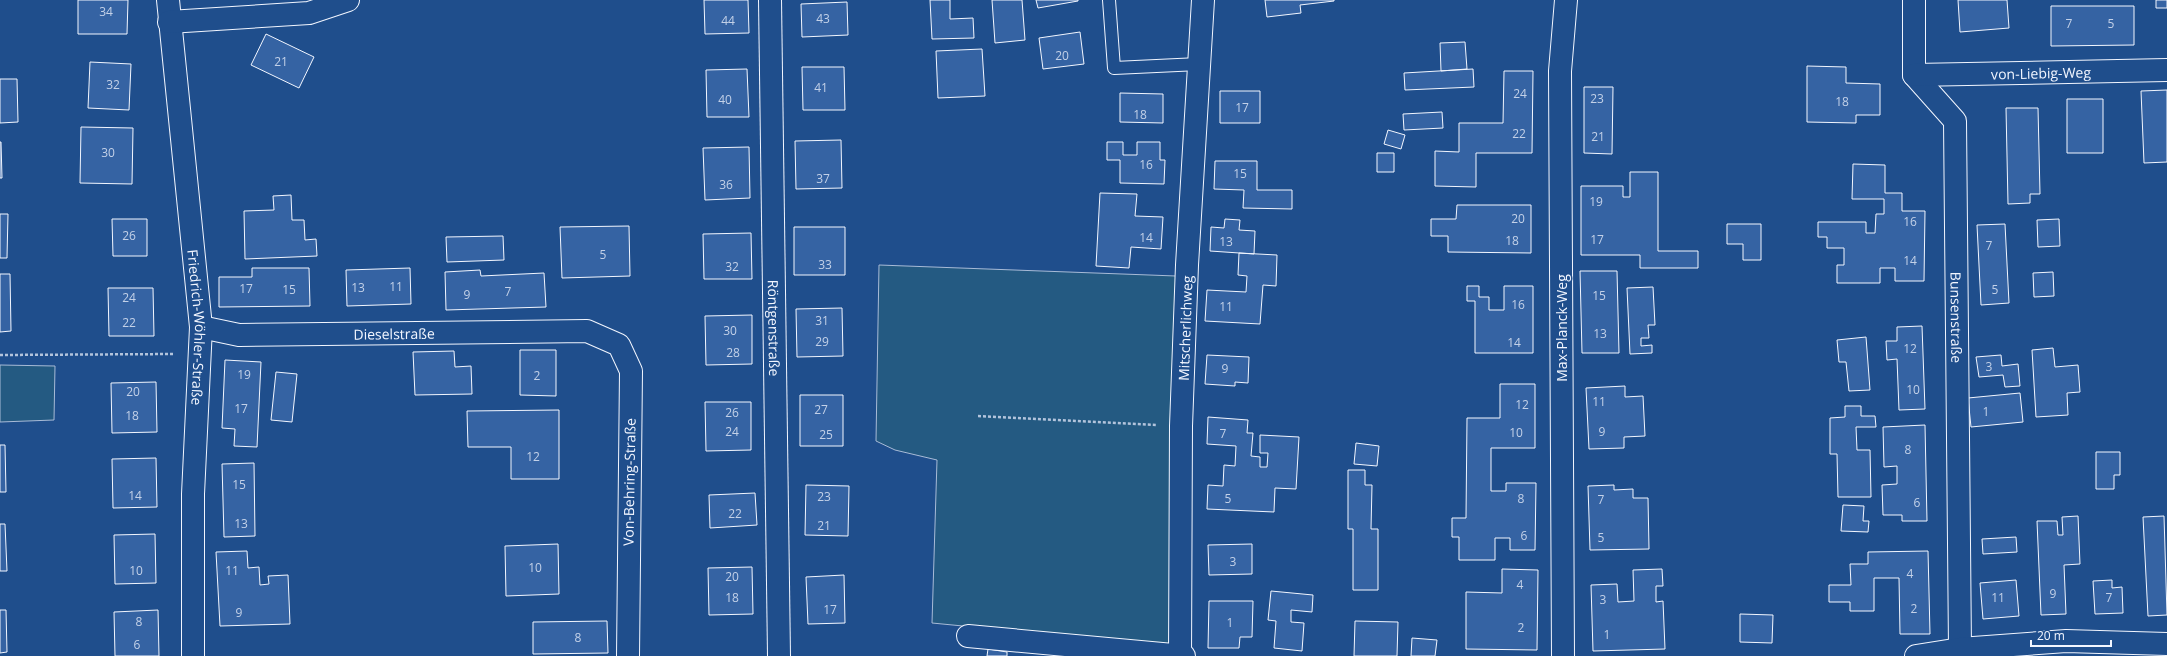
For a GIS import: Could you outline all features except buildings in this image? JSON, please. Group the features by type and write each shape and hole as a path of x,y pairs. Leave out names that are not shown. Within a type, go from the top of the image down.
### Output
{"street":[{"name":"Friedrich-Wöhler-Straße","path":"168,0 169,22 201,327 201,353 193,494 193,656"},
{"path":"169,22 309,13 348,0"},
{"name":"Röntgenstraße","path":"770,0 779,656"},
{"name":"Mitscherlichweg","path":"1180,656 1180,426 1187,265 1203,0"},
{"name":"Max-Planck-Weg","path":"1563,656 1560,71 1566,0"},
{"path":"1914,0 1914,75"},
{"name":"von-Liebig-Weg","path":"1914,75 2167,70"},
{"name":"Bunsenstraße","path":"1914,75 1955,121 1960,649"},
{"name":"Dieselstraße","path":"201,327 239,335 587,331"},
{"name":"Von-Behring-Straße","path":"587,331 619,346 631,371 628,656"},
{"path":"968,636 1184,656"},
{"path":"1916,656 1960,649 2066,641 2167,644"}],"lane":[{"path":"1109,0 1114,68 1199,64"}],"path":[{"path":"0,355 201,353"},
{"path":"978,416 1180,426"}],"shaded area":[{"path":"879,265 1176,276 1169,646 932,623 937,460 895,450 876,441"},
{"path":"0,365 55,366 54,420 0,422"}]}
